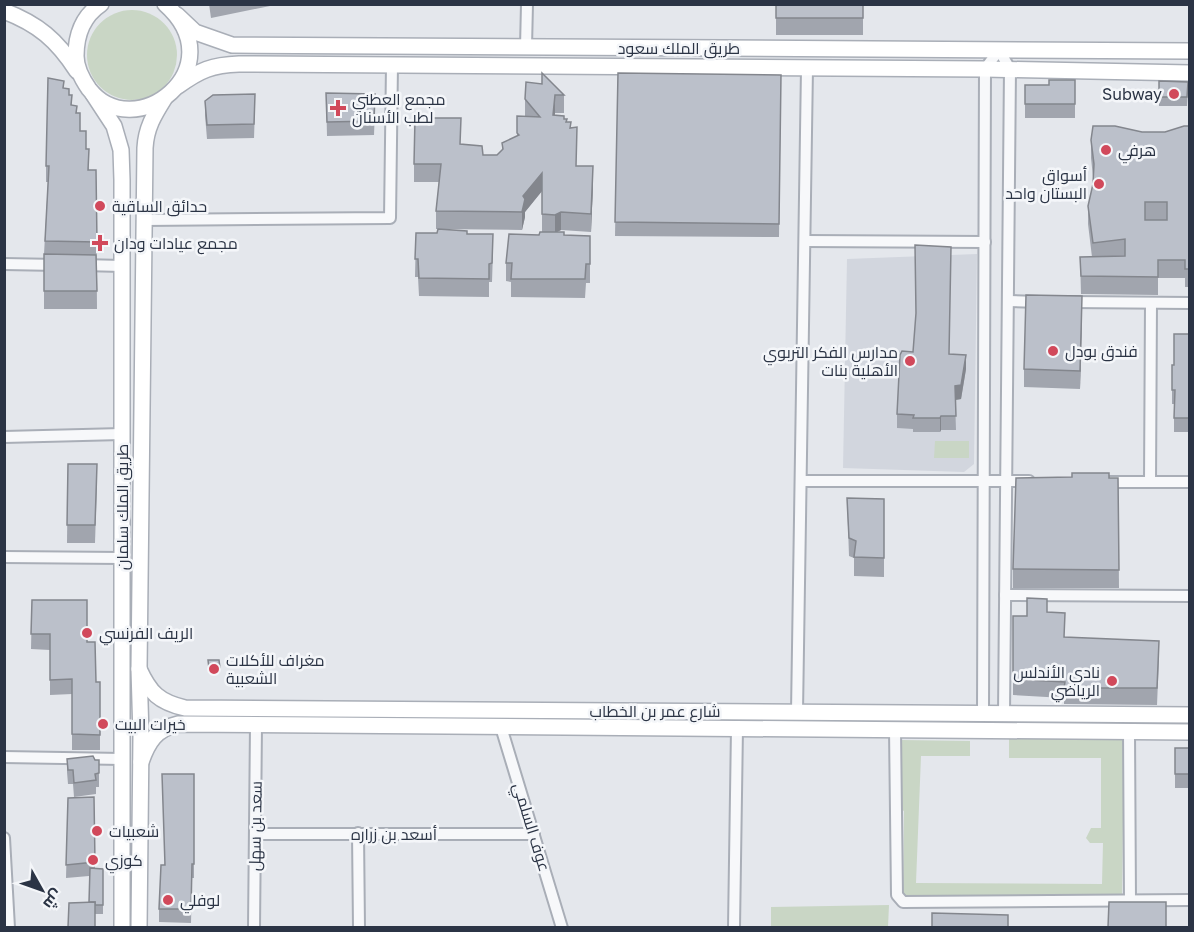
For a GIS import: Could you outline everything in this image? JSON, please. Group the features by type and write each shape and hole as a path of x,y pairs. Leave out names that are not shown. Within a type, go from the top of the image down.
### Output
{"street":[{"name":"طريق الملك سعود","path":"165,4 195,32 232,45 1190,51"},
{"path":"526,47 527,4"},
{"path":"82,79 76,60 76,42 82,24 97,6"},
{"path":"177,15 186,32 190,50 187,69 178,86"},
{"path":"6,16 38,28 56,42 82,79"},
{"path":"984,714 986,69 999,50 1010,69 1004,714"},
{"name":"طريق الملك سعود","path":"164,99 194,74 210,67 226,64 1010,69 1190,73"},
{"path":"144,220 390,218 392,65"},
{"path":"797,712 807,68"},
{"name":"طريق الملك سلمان","path":"82,79 114,126 121,150 122,927"},
{"path":"93,94 109,104 128,109 147,107 164,99"},
{"name":"طريق الملك سلمان","path":"139,927 141,762 139,669 146,134 152,118 164,99"},
{"path":"805,241 985,242"},
{"path":"4,264 122,266"},
{"path":"1008,302 1190,303"},
{"path":"1150,482 1151,303"},
{"path":"4,437 122,434"},
{"path":"801,481 1039,481"},
{"path":"1095,482 1190,482"},
{"path":"4,557 122,558"},
{"path":"1005,595 1190,596"},
{"name":"شارع عمر بن الخطاب","path":"139,669 144,681 156,696 163,701 185,708 1190,715"},
{"name":"شارع عمر بن الخطاب","path":"141,762 153,736 169,726 186,724 1190,732"},
{"name":"سعد بن سهل","path":"254,927 256,725"},
{"name":"عوف السلمي","path":"501,727 562,927"},
{"path":"734,927 737,728"},
{"path":"895,729 897,895 903,902 1190,900"},
{"path":"1129,731 1130,900"},
{"path":"4,757 122,759"},
{"path":"358,833 359,927"},
{"name":"أسعد بن زراره","path":"255,834 534,834"},
{"path":"4,838 9,927"}],"shaded area":[{"name":"مدارس الفكر التربوي الأهلية بنات","path":"977,254 974,464 964,472 843,468 847,259"}],"green space":[{"path":"132,10 149,14 164,23 173,38 177,55 173,72 164,87 149,96 132,100 115,96 100,87 91,72 87,55 91,38 100,23 115,14"},
{"path":"935,441 969,441 969,458 934,458"},
{"path":"1009,736 1124,737 1122,901 903,900 904,811 899,808 901,740 970,741 970,756 921,756 916,883 1102,884 1103,843 1090,843 1086,838 1091,828 1101,828 1101,758 1009,758"},
{"path":"889,905 888,927 771,927 771,907"}],"building":[{"path":"776,4 863,4 863,18 776,18"},
{"path":"542,73 564,95 555,95 553,115 564,116 564,119 567,119 566,122 571,122 570,128 577,127 576,166 593,166 591,214 561,212 555,215 542,214 542,173 523,196 525,199 522,212 436,211 441,164 414,164 415,118 461,118 460,144 482,146 483,155 497,155 503,149 502,143 519,135 517,116 540,117 525,99 526,82 542,84"},
{"path":"618,73 781,75 779,224 615,222"},
{"path":"48,78 64,81 63,88 69,89 69,95 72,95 71,105 77,106 76,113 80,113 80,131 86,131 86,149 89,149 88,170 96,170 97,242 45,241 49,166 46,166"},
{"path":"1049,80 1075,80 1075,104 1025,104 1025,85 1049,85"},
{"path":"1159,81 1188,82 1187,97 1159,97"},
{"path":"326,93 375,94 374,121 327,122"},
{"path":"255,94 254,124 207,125 205,101 213,95"},
{"path":"1093,126 1115,126 1142,132 1165,132 1190,126 1190,269 1185,269 1185,260 1158,260 1158,277 1081,276 1080,257 1125,256 1125,239 1093,243 1088,206 1093,184 1094,164 1091,140","holes":["1145,202 1167,202 1167,220 1145,220"]},
{"path":"438,229 467,231 467,234 493,234 489,279 419,278 418,259 415,259 416,233 437,233"},
{"path":"540,232 564,232 564,235 590,236 590,264 586,264 585,279 511,279 512,263 506,263 509,234 539,235"},
{"path":"915,245 951,247 949,354 966,355 961,385 955,386 956,416 913,418 914,415 897,414 900,355 902,351 913,352 916,313"},
{"path":"44,254 96,255 97,291 44,291"},
{"name":"فندق بودل","path":"1026,295 1082,296 1080,371 1024,369"},
{"path":"1174,334 1190,334 1190,418 1174,418 1175,390 1172,390 1172,365 1174,365"},
{"path":"68,464 97,464 95,525 67,525"},
{"path":"1072,473 1109,473 1109,478 1118,478 1119,570 1013,569 1016,478 1072,477"},
{"path":"847,498 884,499 884,558 854,557 856,541 849,538"},
{"path":"1027,598 1047,599 1047,612 1065,613 1064,637 1159,641 1157,688 1064,688 1065,682 1013,679 1013,616 1027,616"},
{"path":"32,600 87,600 87,642 95,642 96,682 100,682 100,735 72,734 72,679 50,680 50,634 31,634"},
{"path":"208,660 219,660 220,668 209,669"},
{"path":"1175,748 1190,748 1190,774 1175,774"},
{"path":"93,756 95,760 99,760 99,773 95,774 96,780 74,783 73,770 68,770 67,759"},
{"path":"162,774 194,774 194,864 192,864 191,909 159,909 161,865 165,865"},
{"path":"94,797 95,862 66,865 68,798"},
{"path":"90,868 103,869 103,905 89,902"},
{"path":"95,902 95,927 68,927 69,903"},
{"path":"1109,902 1166,902 1166,927 1108,927"},
{"path":"932,913 1008,915 1008,927 932,927"}],"place":[{"name":"Subway","path":"1174,94"},
{"name":"مجمع العطني لطب الأسنان","path":"338,108"},
{"name":"هرفي","path":"1106,150"},
{"name":"أسواق البستان واحد","path":"1099,184"},
{"name":"حدائق الساقية","path":"100,206"},
{"name":"مجمع عيادات ودان","path":"100,243"},
{"name":"فندق بودل","path":"1053,351"},
{"name":"مدارس الفكر التربوي الأهلية بنات","path":"910,361"},
{"name":"الريف الفرنسي","path":"87,633"},
{"name":"مغراف للأكلات الشعبية","path":"214,669"},
{"name":"نادي الأندلس الرياضي","path":"1112,681"},
{"name":"خيرات البيت","path":"103,724"},
{"name":"شعبيات","path":"97,831"},
{"name":"كوزي","path":"93,860"},
{"name":"لوفلي","path":"168,900"}]}
